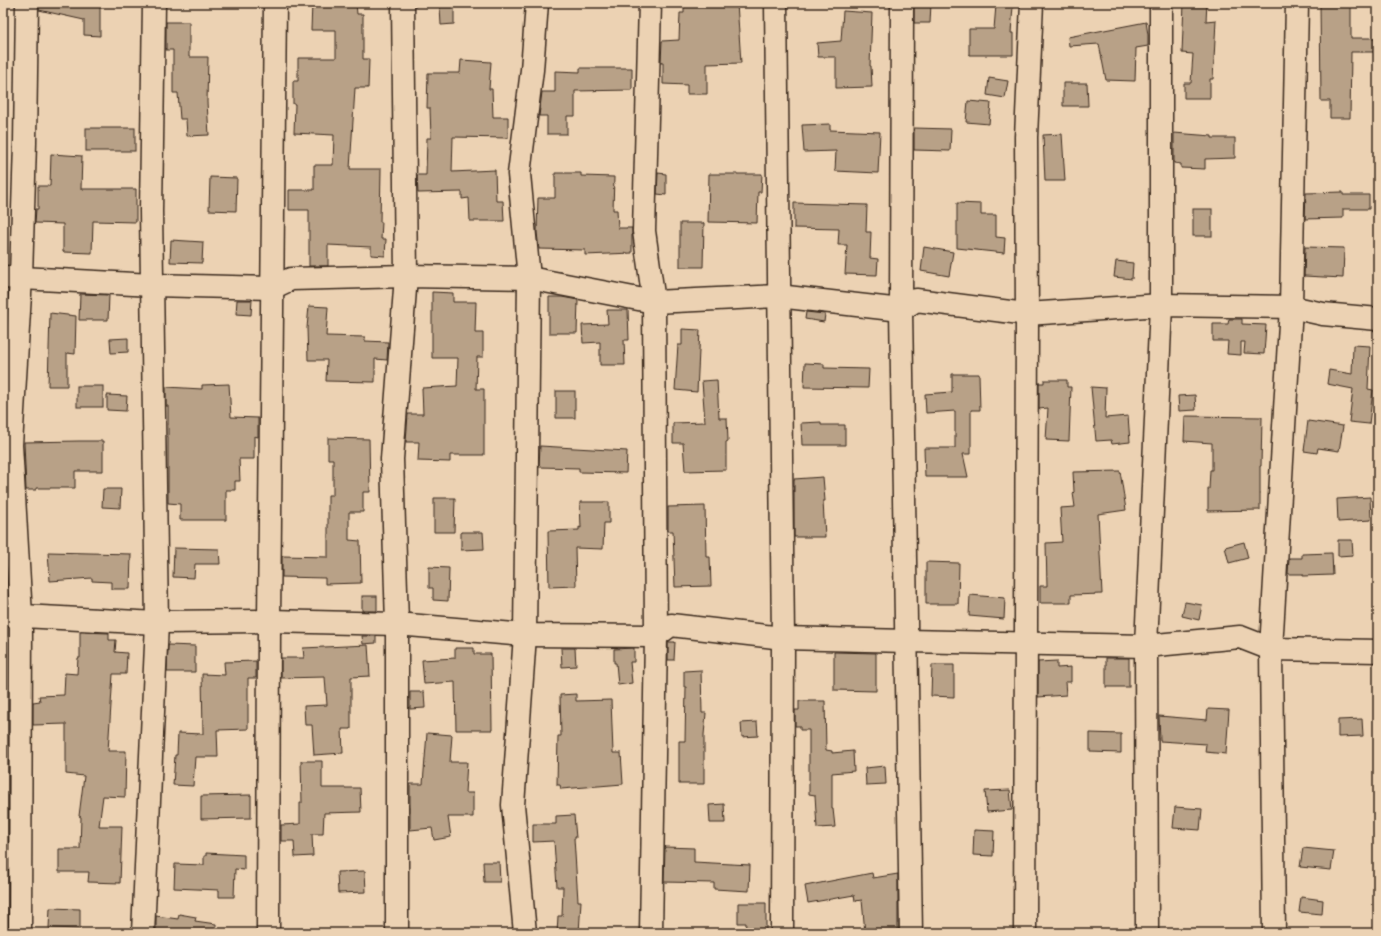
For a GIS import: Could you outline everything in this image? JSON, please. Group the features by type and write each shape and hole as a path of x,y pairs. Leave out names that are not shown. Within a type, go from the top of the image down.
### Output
{"street":[{"path":"20,933 12,616 12,277 25,143 27,3"},
{"path":"143,933 157,623 152,285 154,3"},
{"path":"268,933 269,621 275,3"},
{"path":"397,933 397,624 392,459 406,276 403,3"},
{"path":"524,933 513,805 525,635 529,278 519,174 532,70 537,3"},
{"path":"650,3 644,231 654,302 656,636 651,933"},
{"path":"776,3 778,296 783,638 782,933"},
{"path":"902,3 901,310 911,933"},
{"path":"1025,933 1027,314 1026,137 1032,3"},
{"path":"1147,933 1146,646 1161,305 1162,3"},
{"path":"1274,933 1271,649 1291,307 1297,3"},
{"path":"12,277 152,285 272,288 291,278 406,276 529,278 654,302 778,296 901,310 916,300 1027,314 1161,305 1291,307 1323,314 1378,319"},
{"path":"12,616 157,623 269,621 397,624 525,635 656,636 671,625 783,638 1146,646 1240,637 1271,649 1378,651"}],"building":[{"path":"39,3 100,3 100,36 84,35 84,20 39,10"},
{"path":"312,3 356,3 357,14 363,14 363,59 369,59 368,88 355,88 350,169 381,169 381,239 386,239 385,256 371,255 371,247 328,245 328,266 309,266 309,210 289,210 289,190 314,190 314,165 333,165 334,135 294,133 295,104 293,104 293,81 298,81 298,58 336,58 336,30 311,30"},
{"path":"684,3 737,3 741,63 707,64 707,94 687,94 687,85 663,84 663,63 661,63 662,41 679,40 680,13 684,13"},
{"path":"914,3 931,3 930,23 914,23"},
{"path":"1184,3 1207,3 1206,21 1216,20 1213,79 1210,79 1210,98 1184,98 1184,83 1191,83 1193,54 1182,53"},
{"path":"1320,3 1351,3 1351,38 1378,38 1378,52 1351,52 1350,118 1330,118 1330,101 1321,101"},
{"path":"996,5 1013,6 1011,33 1013,33 1013,55 969,55 969,29 994,29"},
{"path":"440,7 454,7 454,24 441,25"},
{"path":"843,11 872,13 870,66 872,87 836,88 836,57 818,57 817,43 841,41"},
{"path":"166,22 189,22 189,57 208,57 207,102 209,135 187,136 186,119 180,119 178,93 173,93 173,50 166,50"},
{"path":"1146,22 1148,46 1136,48 1135,81 1106,80 1099,44 1069,46 1068,37"},
{"path":"461,60 491,62 489,89 492,89 493,117 508,117 508,138 453,137 452,172 495,170 496,201 503,201 504,221 470,221 469,198 462,199 462,192 418,193 417,175 426,175 427,138 431,138 430,108 427,108 428,73 460,73"},
{"path":"580,68 632,68 632,90 575,91 575,116 567,116 567,134 547,134 547,116 539,116 542,92 555,92 555,71 580,72"},
{"path":"989,78 1008,81 1005,98 987,95"},
{"path":"1063,83 1087,83 1088,106 1063,106"},
{"path":"968,101 991,103 989,124 966,122"},
{"path":"830,124 830,130 880,132 878,173 835,171 836,151 804,152 802,125"},
{"path":"86,128 135,128 135,151 86,151"},
{"path":"914,128 951,129 950,151 914,150"},
{"path":"1174,133 1212,136 1212,138 1235,138 1235,158 1205,159 1205,169 1181,168 1181,164 1174,163"},
{"path":"1062,134 1065,181 1045,181 1043,135"},
{"path":"51,154 82,156 81,189 136,189 136,222 93,221 92,253 63,252 63,224 35,223 36,209 38,209 38,186 50,186"},
{"path":"555,173 581,173 581,176 614,177 613,210 617,210 618,228 632,228 632,253 585,255 585,250 539,249 537,233 538,198 555,198"},
{"path":"658,173 666,174 666,195 657,194"},
{"path":"709,174 762,174 761,192 758,192 757,223 708,222"},
{"path":"210,177 237,178 236,211 209,210"},
{"path":"1343,192 1343,195 1369,195 1369,209 1343,209 1343,218 1305,219 1306,193"},
{"path":"794,203 867,205 866,232 871,232 870,258 878,259 877,275 845,274 847,245 838,245 839,229 794,228"},
{"path":"957,203 981,204 981,215 996,215 996,237 1005,238 1004,253 957,248"},
{"path":"1193,209 1212,209 1212,236 1193,236"},
{"path":"680,223 704,223 703,267 680,267"},
{"path":"171,240 203,242 202,263 170,262"},
{"path":"924,247 953,252 949,276 921,271"},
{"path":"1305,247 1344,248 1343,278 1304,276"},
{"path":"1116,261 1133,263 1132,279 1114,277"},
{"path":"432,292 453,293 453,302 476,302 475,333 483,333 483,357 477,357 476,389 484,389 484,455 450,455 450,462 418,461 419,442 406,442 408,414 423,414 422,388 457,386 458,358 432,358"},
{"path":"80,294 109,295 108,320 79,320"},
{"path":"549,297 562,297 578,300 577,333 549,333"},
{"path":"237,300 252,300 251,315 236,314"},
{"path":"309,306 328,307 326,336 365,337 365,341 388,342 387,360 375,359 375,382 326,381 327,360 308,360 307,328"},
{"path":"607,310 628,310 629,340 624,340 625,365 600,365 600,342 583,343 582,325 608,324"},
{"path":"806,312 825,314 824,322 805,319"},
{"path":"50,313 76,316 75,354 67,353 67,386 48,386"},
{"path":"1229,319 1242,319 1242,324 1266,325 1264,354 1244,353 1245,342 1241,342 1241,355 1227,354 1228,341 1213,341 1213,324 1228,324"},
{"path":"682,329 700,330 697,392 675,390 678,345 682,345"},
{"path":"128,338 128,352 111,353 110,339"},
{"path":"1353,345 1370,346 1368,389 1373,390 1369,424 1349,422 1353,389 1327,384 1329,370 1352,374"},
{"path":"805,363 824,364 824,368 869,369 868,388 804,387"},
{"path":"952,374 979,374 980,410 971,410 971,454 963,454 968,477 925,477 924,448 955,448 955,411 926,413 925,394 952,392"},
{"path":"717,380 719,418 727,418 728,441 726,442 726,470 685,471 683,443 673,443 673,423 705,422 702,381"},
{"path":"1044,380 1067,380 1067,387 1071,387 1069,441 1046,440 1048,408 1039,409 1039,383 1044,383"},
{"path":"229,384 231,417 258,418 258,437 254,436 254,459 239,459 240,481 235,481 235,490 226,490 226,520 180,520 180,504 168,503 168,406 166,406 166,387 202,389 202,385"},
{"path":"77,386 103,386 103,407 77,407"},
{"path":"1091,387 1106,388 1105,418 1128,416 1130,442 1112,444 1111,440 1096,441"},
{"path":"556,391 575,391 575,418 556,418"},
{"path":"107,395 127,396 126,411 107,410"},
{"path":"1195,395 1196,410 1179,411 1178,396"},
{"path":"1185,416 1262,417 1260,510 1208,511 1208,489 1210,470 1212,470 1212,443 1184,441"},
{"path":"1308,421 1343,426 1339,451 1318,448 1317,453 1304,451"},
{"path":"821,422 821,425 845,425 845,445 802,445 801,423"},
{"path":"328,438 369,439 370,492 363,492 363,512 349,512 349,540 360,541 361,583 325,584 325,578 282,577 282,556 328,557 328,495 333,495 333,459 328,459"},
{"path":"103,441 103,471 75,471 75,488 36,488 36,490 26,490 24,442"},
{"path":"540,446 627,451 626,473 579,472 579,468 539,467"},
{"path":"1120,471 1126,510 1098,514 1102,594 1071,595 1071,603 1040,603 1040,586 1047,586 1046,543 1062,542 1060,508 1075,507 1073,472"},
{"path":"823,477 825,537 794,537 794,479"},
{"path":"103,489 121,489 120,508 102,507"},
{"path":"1370,497 1371,520 1338,522 1337,499"},
{"path":"434,498 455,498 454,532 434,532"},
{"path":"580,502 609,502 609,523 604,523 603,549 575,548 576,586 549,587 548,531 579,530 579,527 581,528"},
{"path":"705,506 706,557 710,557 711,586 675,587 673,531 668,531 668,507"},
{"path":"461,532 483,532 484,549 461,550"},
{"path":"1338,540 1352,540 1353,555 1338,556"},
{"path":"1244,542 1248,558 1229,563 1225,547"},
{"path":"174,548 219,549 220,564 195,564 194,578 173,577"},
{"path":"48,552 131,554 130,589 111,589 111,582 92,581 92,578 50,581"},
{"path":"1332,553 1333,575 1303,576 1303,574 1288,574 1289,558 1302,558 1302,554"},
{"path":"926,562 959,563 958,604 926,604"},
{"path":"429,567 449,568 448,601 433,600 433,588 429,588"},
{"path":"970,595 1005,598 1004,619 969,616"},
{"path":"362,596 377,596 377,611 362,611"},
{"path":"1185,602 1202,605 1199,620 1182,616"},
{"path":"80,632 109,633 109,640 116,640 115,652 127,653 126,674 113,674 108,751 126,751 125,797 103,796 99,826 122,826 120,883 88,882 89,872 59,872 59,849 80,849 81,817 79,816 84,776 66,774 66,724 33,725 33,702 40,701 39,696 64,695 65,673 77,674 78,658 80,658"},
{"path":"362,636 376,636 376,643 363,644"},
{"path":"668,642 675,642 674,660 668,660"},
{"path":"168,645 195,646 195,672 167,672"},
{"path":"368,645 370,676 351,677 351,729 342,729 343,753 314,755 312,725 305,725 304,706 327,705 325,677 281,678 281,658 304,658 303,648"},
{"path":"455,648 474,648 474,654 491,654 492,730 456,730 455,682 424,684 422,660 455,658"},
{"path":"561,648 575,648 576,666 562,667"},
{"path":"634,648 634,662 630,662 632,683 618,685 616,663 614,663 614,649"},
{"path":"834,652 876,653 876,691 834,690"},
{"path":"1106,658 1129,658 1129,687 1106,687"},
{"path":"256,661 256,678 248,678 248,729 217,730 218,757 195,757 193,786 173,785 178,733 203,734 202,674 225,675 224,662"},
{"path":"1057,661 1057,668 1071,667 1071,682 1065,682 1066,695 1038,697 1038,662"},
{"path":"932,665 954,665 954,697 931,696"},
{"path":"701,670 702,713 706,713 704,735 704,784 679,784 679,741 685,741 686,687 684,687 684,671"},
{"path":"410,692 424,692 425,708 410,709"},
{"path":"576,694 576,701 611,700 613,753 621,753 623,784 561,789 560,785 557,785 558,736 561,736 560,695"},
{"path":"799,701 825,701 826,750 832,751 832,753 853,751 854,771 832,773 832,809 835,827 817,828 815,795 809,794 809,730 800,730 800,726 795,726 795,710 799,710"},
{"path":"1208,709 1229,710 1226,754 1205,752 1206,744 1160,741 1159,716 1207,720"},
{"path":"1362,719 1363,736 1338,737 1338,720"},
{"path":"757,722 758,736 742,737 741,723"},
{"path":"427,733 452,735 450,762 467,762 465,793 473,793 473,817 448,817 451,837 434,840 432,828 410,830 410,784 423,784"},
{"path":"1090,733 1121,734 1121,753 1090,752"},
{"path":"301,761 322,761 322,788 360,788 361,812 324,813 323,834 312,834 313,856 295,857 294,841 281,841 281,825 300,824 300,803 302,803"},
{"path":"885,766 886,784 866,785 865,768"},
{"path":"1010,790 1012,810 987,812 985,791"},
{"path":"251,795 251,818 201,819 201,796"},
{"path":"724,804 725,823 710,823 709,805"},
{"path":"1175,807 1202,809 1200,830 1173,828"},
{"path":"574,815 578,901 581,901 579,933 557,933 558,916 562,916 563,887 557,887 554,841 533,842 533,824 556,824 556,816"},
{"path":"974,830 994,831 993,856 973,855"},
{"path":"665,847 694,848 694,862 750,865 749,891 714,889 714,883 664,882"},
{"path":"1303,848 1334,851 1331,870 1300,867"},
{"path":"206,853 244,855 244,870 235,869 234,897 219,897 219,890 174,888 175,864 204,865 204,856 206,856"},
{"path":"483,862 499,862 500,882 484,882"},
{"path":"365,871 366,892 338,893 337,872"},
{"path":"872,873 873,878 898,874 898,933 865,933 862,900 855,901 854,895 808,903 805,886"},
{"path":"1301,897 1323,900 1322,914 1299,912"},
{"path":"738,903 766,903 766,933 745,933 746,923 738,923"},
{"path":"50,908 80,909 80,929 49,928"},
{"path":"179,914 196,917 195,921 216,924 216,933 156,933 156,916 178,919"}]}
